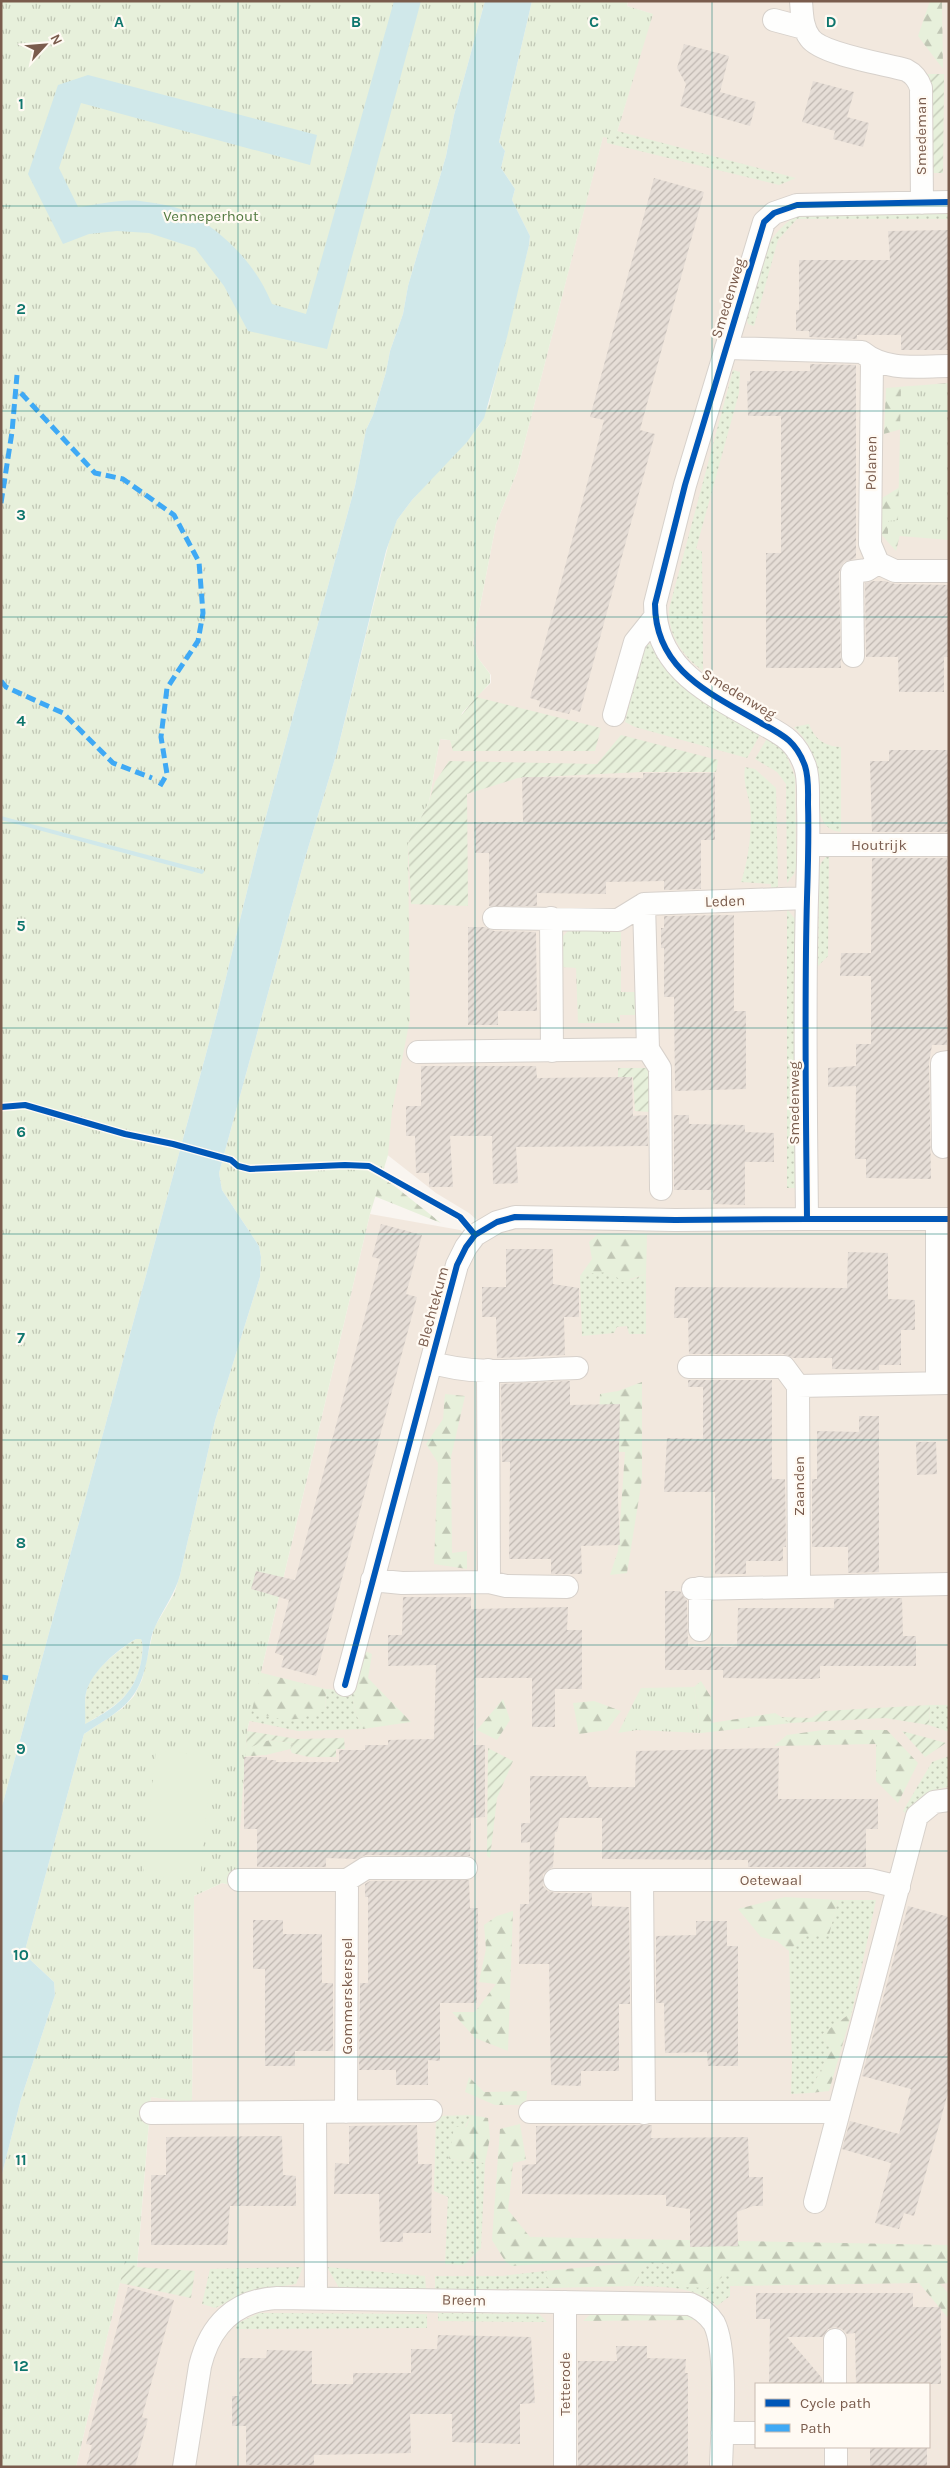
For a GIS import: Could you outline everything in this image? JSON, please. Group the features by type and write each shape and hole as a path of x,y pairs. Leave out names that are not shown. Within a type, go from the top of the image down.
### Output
{"street":[{"path":"774,20 804,28 801,1"},
{"name":"Smedeman","path":"804,28 812,41 837,53 906,70 911,72 919,82 921,88 922,203"},
{"name":"Smedenweg","path":"807,1219 807,898 809,844 806,768 800,754 789,738 702,688 684,674 670,659 660,638 655,617 655,604 686,485 764,222 774,213 797,205 949,202"},
{"path":"726,348 862,352 872,361 892,366 949,366"},
{"name":"Polanen","path":"872,361 870,544 878,563"},
{"path":"853,656 852,572 867,570 878,563 895,571 949,571"},
{"path":"614,715 635,642 655,617"},
{"name":"Houtrijk","path":"809,844 949,845"},
{"name":"Leden","path":"494,918 618,920 644,904 807,898"},
{"path":"644,904 648,1049 660,1068 661,1189"},
{"path":"551,918 552,1051"},
{"path":"418,1052 648,1049"},
{"path":"943,1147 942,1063 949,1062"},
{"name":"Blechtekum","path":"345,1685 461,1256 476,1234 497,1222 523,1217 675,1220 807,1219"},
{"path":"689,1367 784,1367 798,1386 943,1383 943,1219 807,1219"},
{"name":"Blechtekum","path":"431,1362 442,1366 488,1370 576,1368"},
{"path":"488,1370 489,1582"},
{"name":"Zaanden","path":"798,1386 799,1587"},
{"path":"372,1580 402,1583 489,1582 506,1586 566,1587"},
{"path":"700,1630 696,1588 949,1584"},
{"path":"815,2202 917,1816 934,1802 949,1800"},
{"path":"240,1880 347,1880 366,1868 466,1868"},
{"name":"Gommerskerspel","path":"346,2112 347,1880"},
{"name":"Oetewaal","path":"555,1880 870,1880 899,1886"},
{"path":"642,1880 644,2113"},
{"path":"151,2113 431,2111"},
{"path":"315,2112 316,2298"},
{"path":"530,2112 838,2112"},
{"name":"Breem","path":"184,2467 203,2353 216,2327 230,2312 253,2301 278,2298 681,2302 698,2307 705,2312 714,2324 720,2342 721,2467"},
{"name":"Tetterode","path":"564,2302 565,2467"},
{"path":"835,2340 835,2383"},
{"path":"722,2433 755,2433"},
{"path":"836,2448 836,2467"}],"shaded area":[{"path":"628,1 949,1 949,2467 76,2467 125,2261 137,2267 151,2097 192,2102 194,1896 222,1883 236,1886 240,1751 247,1731 370,1214 460,1230 476,1244 492,1233 469,1213 436,1193 385,1153 408,915 408,843 429,802 440,739 457,741 461,716 476,697 491,683 491,675 478,658 473,643 496,524 517,472 603,136 615,139 652,14 627,6"}],"green space":[{"name":"Venneperhout","path":"1,1 485,1 454,115 446,156 408,286 403,314 390,351 386,372 373,415 366,430 355,486 258,846 219,1006 1,1810"},
{"path":"532,1 628,1 627,6 653,14 615,139 603,137 517,472 496,524 473,643 478,658 490,674 490,683 462,713 457,741 440,739 429,802 408,843 410,1019 392,1111 388,1155 370,1214 247,1731 236,1886 222,1883 194,1896 192,2103 151,2097 137,2267 125,2262 76,2467 1,2467 1,2178 21,2099 55,1995 54,1982 24,1954 84,1734 123,1708 134,1696 142,1680 154,1628 174,1594 215,1421 260,1277 261,1257 259,1246 222,1190 219,1173 303,865 337,752 391,534 397,520 412,500 479,426 489,404 530,236 512,200 515,189 501,168 505,151 499,142"},
{"path":"930,1 942,1 943,69 918,36"},
{"path":"926,74 944,74 943,173 931,173"},
{"path":"617,131 796,178 779,185 607,143 607,137"},
{"path":"949,210 949,219 797,219 778,240 754,326 748,324 746,316 757,274 768,246 785,224 797,216"},
{"path":"733,370 740,372 739,393 696,549 702,551 703,671 689,659 678,644 671,628 669,609"},
{"path":"949,383 949,458 902,526 896,551 879,532 882,498 905,484 905,428 884,434 886,388"},
{"path":"949,385 949,540 888,535 888,521 898,520 901,387"},
{"path":"647,644 652,645 762,731 747,758 635,727 625,722 643,647"},
{"path":"476,697 601,728 595,751 453,751 450,740 457,741 461,716"},
{"path":"809,724 814,734 825,744 841,747 841,832 831,829 825,824 821,816 817,767 808,745 794,727"},
{"path":"621,735 718,760 716,772 641,772 518,778 467,794 468,906 411,904 408,843 429,802 435,782 449,761 597,764"},
{"path":"769,735 784,749 795,777 796,868 787,883 786,784 777,772 755,759"},
{"path":"745,767 755,769 776,788 778,886 771,896 771,884 741,882 748,855 751,823 750,805 745,782"},
{"path":"829,853 828,956 818,966 819,870 821,863"},
{"path":"787,909 795,919 796,925 795,1188 787,1188"},
{"path":"570,929 621,932 621,992 638,992 639,1015 620,1015 620,1023 578,1023 576,968 562,967 563,936"},
{"path":"618,1068 651,1068 650,1112 635,1111 633,1077 618,1077"},
{"path":"366,1170 392,1184 441,1223 374,1196 345,1205 245,1547 221,1655 262,1673 326,1689 325,1711 296,1719 284,1719 248,1710 218,1710 206,1698 192,1666 190,1641 194,1615 214,1562 248,1491 283,1391 289,1361 291,1273 295,1245 304,1219 321,1195 347,1173 357,1176"},
{"path":"598,1234 647,1234 646,1274 622,1282 608,1273 580,1276 592,1259 589,1242"},
{"path":"601,1271 631,1280 646,1274 646,1334 629,1334 627,1326 617,1327 614,1333 582,1336 580,1276"},
{"path":"642,1382 642,1479 627,1573 610,1575 618,1551 625,1452 597,1451 600,1394 618,1391"},
{"path":"445,1394 465,1396 451,1457 452,1553 467,1551 467,1569 434,1564 438,1463 426,1444 443,1419"},
{"path":"136,1639 141,1639 141,1662 138,1674 128,1693 113,1706 84,1725 86,1693 93,1677 113,1655"},
{"path":"363,1650 372,1654 368,1678 411,1722 363,1729 356,1714 351,1691 357,1684"},
{"path":"701,1681 714,1702 711,1723 775,1713 791,1723 701,1733 694,1687"},
{"path":"694,1687 701,1733 637,1730 618,1733 641,1688"},
{"path":"326,1689 351,1691 356,1714 363,1729 298,1731 231,1717 247,1710 325,1711"},
{"path":"503,1699 510,1720 497,1740 477,1730"},
{"path":"594,1701 621,1711 607,1730 579,1734 573,1703"},
{"path":"930,1705 949,1705 949,1732 929,1725"},
{"path":"930,1705 929,1725 885,1718 791,1723 781,1717 811,1718 824,1711"},
{"path":"823,1730 887,1730 918,1763 898,1803 876,1781 876,1744 774,1746 787,1735"},
{"path":"247,1731 297,1739 344,1738 345,1749 336,1749 336,1757 309,1757 292,1753 290,1749 293,1743 269,1740 246,1749"},
{"path":"902,1731 946,1743 925,1757"},
{"path":"269,1740 293,1743 290,1749 266,1755 237,1757 246,1748"},
{"path":"488,1748 513,1761 497,1798 490,1858 487,1856"},
{"path":"156,1750 212,1756 200,1881 143,1875"},
{"path":"949,1756 949,1787 929,1792 907,1814 903,1811 932,1762"},
{"path":"785,1897 838,1900 829,1935 806,1934 789,1951 777,1941 761,1937 738,1909"},
{"path":"838,1900 876,1900 852,2012 820,2036 831,2048 810,2093 791,2094 789,1951 806,1934 829,1934"},
{"path":"513,1911 508,2051 475,2038 452,2012 475,2012 496,1984 479,1982 486,1949 484,1925 497,1916"},
{"path":"852,2012 829,2091 810,2093 831,2048 820,2036"},
{"path":"469,2077 484,2092 527,2091 526,2105 495,2105 465,2092"},
{"path":"471,2115 449,2159 485,2163 481,2248 464,2265 445,2264 448,2197 434,2191 436,2116"},
{"path":"471,2115 488,2118 490,2138 485,2163 449,2159 454,2127 466,2127"},
{"path":"520,2124 526,2160 513,2163 508,2210 530,2237 949,2245 949,2283 940,2284 949,2294 949,2319 919,2283 729,2286 730,2271 708,2288 678,2287 672,2263 646,2262 634,2286 551,2288 545,2271 640,2262 591,2260 512,2266 505,2261 492,2240 500,2129"},
{"path":"125,2261 137,2267 195,2271 191,2298 120,2283"},
{"path":"646,2262 673,2263 730,2270 730,2296 717,2306 698,2294 678,2288 634,2286"},
{"path":"303,2267 296,2284 250,2292 215,2308 202,2304 210,2269"},
{"path":"327,2267 425,2276 426,2289 341,2291"},
{"path":"545,2271 551,2288 435,2290 435,2276 502,2276"},
{"path":"259,2313 427,2314 427,2328 235,2329 238,2323"},
{"path":"438,2313 539,2314 547,2322 438,2321"},
{"path":"591,2314 687,2314 695,2320 583,2321"}],"water":[{"path":"394,1 421,1 327,349 248,331 224,286 195,248 149,233 117,231 89,234 63,244 28,174 58,85 88,75 317,135 310,165 81,103 59,168 78,207 117,201 140,201 175,207 199,219 237,250 257,275 272,304 306,314"},
{"path":"485,1 532,1 499,142 505,151 501,168 515,189 512,200 530,236 507,337 484,418 467,442 412,500 397,520 386,551 337,752 303,865 219,1173 222,1190 259,1246 261,1257 260,1277 215,1421 180,1575 153,1632 141,1681 136,1692 122,1708 84,1734 24,1954 54,1982 55,1995 21,2099 1,2178 1,1810 219,1006 258,846 355,486 366,430 373,415 386,372 390,351 403,314 408,286 446,156 454,115","holes":["136,1639 141,1639 143,1648 141,1662 138,1674 128,1693 105,1713 85,1724 86,1693 93,1677 121,1649"]},
{"path":"1,816 204,870 204,872 202,874 1,820"}],"building":[{"path":"684,44 729,56 720,92 756,102 750,126 680,106 686,84 677,68"},
{"path":"813,81 854,92 847,117 869,123 863,147 833,139 835,131 802,122"},
{"path":"654,178 704,192 640,430 655,434 580,712 571,709 569,714 539,707 540,701 530,698 604,420 590,417"},
{"path":"949,230 949,350 901,350 901,335 857,335 857,339 809,337 809,331 796,331 796,310 799,310 799,260 890,260 888,231"},
{"path":"810,364 856,365 856,558 844,562 839,572 841,668 766,668 766,553 781,553 781,416 748,416 747,381 750,381 750,371 810,371"},
{"path":"885,581 895,584 949,585 949,657 944,657 944,692 899,692 898,657 866,657 865,583"},
{"path":"889,750 949,750 948,832 872,832 870,761 889,761"},
{"path":"643,773 715,773 715,840 701,840 701,889 664,890 664,881 606,882 606,894 537,893 537,906 489,906 489,853 475,853 474,822 523,822 522,777 643,778"},
{"path":"872,858 947,858 947,1045 932,1045 929,1063 931,1179 866,1178 866,1159 855,1159 856,1086 828,1087 828,1068 856,1066 856,1044 871,1044 871,976 840,976 841,953 871,953"},
{"path":"734,915 734,1011 746,1011 746,1089 675,1091 674,997 664,997 664,948 661,948 661,928 664,928 664,916"},
{"path":"468,927 485,927 494,931 536,932 537,1011 498,1011 498,1025 468,1025"},
{"path":"421,1066 536,1066 537,1078 632,1077 633,1116 647,1115 648,1146 516,1147 518,1183 493,1184 492,1136 450,1136 453,1187 429,1187 429,1173 416,1173 415,1136 406,1136 406,1106 421,1106"},
{"path":"674,1115 689,1115 689,1124 745,1125 745,1132 774,1133 774,1162 745,1162 745,1205 713,1204 713,1190 674,1190"},
{"path":"381,1224 422,1235 406,1294 417,1297 316,1676 281,1667 284,1656 275,1653 289,1600 251,1589 256,1571 295,1580 380,1259 372,1257"},
{"path":"506,1249 553,1249 553,1284 579,1288 579,1317 564,1317 565,1355 497,1358 496,1317 482,1317 482,1287 506,1287"},
{"path":"848,1252 888,1253 888,1299 915,1300 915,1330 901,1330 901,1365 879,1365 879,1370 832,1369 832,1358 793,1358 784,1354 689,1354 688,1318 674,1318 675,1287 847,1288"},
{"path":"688,1380 772,1380 772,1479 785,1479 786,1547 783,1547 783,1561 746,1561 746,1574 715,1574 715,1492 664,1492 667,1438 703,1439 703,1387 688,1387"},
{"path":"570,1381 570,1405 620,1404 618,1500 620,1545 581,1546 582,1574 551,1574 551,1559 509,1559 510,1462 502,1462 501,1384"},
{"path":"859,1416 879,1416 879,1572 848,1573 848,1547 812,1547 812,1479 817,1479 817,1431 859,1432"},
{"path":"916,1442 936,1442 937,1474 917,1475"},
{"path":"665,1591 680,1591 687,1601 688,1647 737,1647 738,1608 834,1608 834,1599 902,1598 903,1636 916,1636 916,1666 820,1666 820,1678 813,1679 723,1678 723,1670 665,1670"},
{"path":"403,1597 471,1597 471,1609 568,1607 567,1630 582,1630 582,1689 555,1689 555,1727 532,1727 532,1678 475,1678 473,1745 485,1745 485,1817 471,1818 470,1856 366,1855 356,1859 326,1858 326,1867 257,1867 257,1829 244,1829 244,1757 267,1757 267,1760 276,1760 276,1762 339,1762 339,1750 365,1750 365,1745 388,1745 388,1740 434,1739 436,1665 388,1666 388,1635 402,1635"},
{"path":"779,1748 778,1799 878,1799 878,1829 866,1829 866,1867 748,1867 748,1860 602,1859 602,1818 560,1818 557,1832 555,1832 553,1867 543,1874 543,1886 548,1891 555,1893 592,1893 592,1906 629,1907 630,2004 619,2004 619,2071 581,2071 581,2086 551,2085 549,1964 519,1964 520,1904 529,1904 530,1842 521,1843 521,1823 530,1823 530,1776 586,1776 589,1787 635,1787 636,1751"},
{"path":"469,1880 470,1908 478,1908 477,2003 440,2003 440,2061 428,2060 428,2085 396,2085 396,2070 359,2070 360,1983 368,1983 368,1897 365,1897 365,1884 370,1881"},
{"path":"908,1906 949,1917 949,2089 914,2216 904,2213 899,2229 875,2223 891,2163 842,2149 850,2121 899,2134 905,2112 911,2089 862,2076"},
{"path":"253,1920 283,1920 283,1934 322,1934 322,1983 333,1983 333,2051 295,2051 295,2066 265,2066 265,1969 253,1969"},
{"path":"696,1921 727,1921 727,1946 738,1946 738,2066 708,2066 707,2052 665,2053 664,2003 656,2003 656,1936 696,1935"},
{"path":"417,2125 418,2164 432,2164 431,2233 403,2233 403,2242 380,2242 379,2194 334,2194 335,2163 349,2164 349,2126"},
{"path":"652,2125 651,2138 748,2137 749,2177 763,2177 763,2206 753,2206 737,2212 738,2246 690,2247 690,2209 666,2206 666,2195 522,2194 522,2165 536,2164 536,2126"},
{"path":"282,2136 283,2175 296,2176 296,2206 230,2206 227,2245 151,2245 151,2175 166,2175 166,2137"},
{"path":"128,2287 174,2300 142,2417 148,2419 135,2467 86,2467 92,2445 86,2444"},
{"path":"756,2293 913,2293 913,2307 941,2307 941,2384 856,2383 855,2333 847,2334 842,2329 835,2327 828,2329 823,2337 787,2337 822,2378 822,2383 769,2383 770,2319 756,2319"},
{"path":"438,2335 531,2337 535,2403 520,2404 520,2444 452,2442 452,2414 410,2414 411,2453 314,2455 314,2465 246,2465 246,2426 232,2426 232,2396 239,2396 240,2358 266,2358 267,2350 312,2351 312,2384 353,2384 353,2373 411,2373 411,2349 437,2349"},
{"path":"616,2346 647,2346 647,2358 686,2359 685,2373 688,2373 688,2467 578,2467 578,2361 617,2361"},
{"path":"870,2448 927,2448 927,2467 870,2467"}],"marked path":[{"path":"1,503 12,432 17,375"},
{"path":"21,393 95,473 123,479 174,515 199,562 203,613 198,641 167,688 161,737 167,774 160,786"},
{"path":"1,681 6,687 63,713 113,763 152,778"},
{"path":"1,1677 8,1678"}],"cycle path":[{"path":"949,202 797,205 774,213 764,222 685,485 655,604 658,627 665,647 676,663 690,678 706,690 788,740 797,750 805,766 808,785 805,1018 807,1219 949,1219"},
{"path":"1,1107 25,1105 125,1134 173,1144 231,1160 238,1166 250,1169 345,1165 369,1166 460,1217 475,1235"},
{"path":"345,1685 457,1265 466,1247 475,1235 497,1222 515,1217 675,1220 807,1219"}]}
